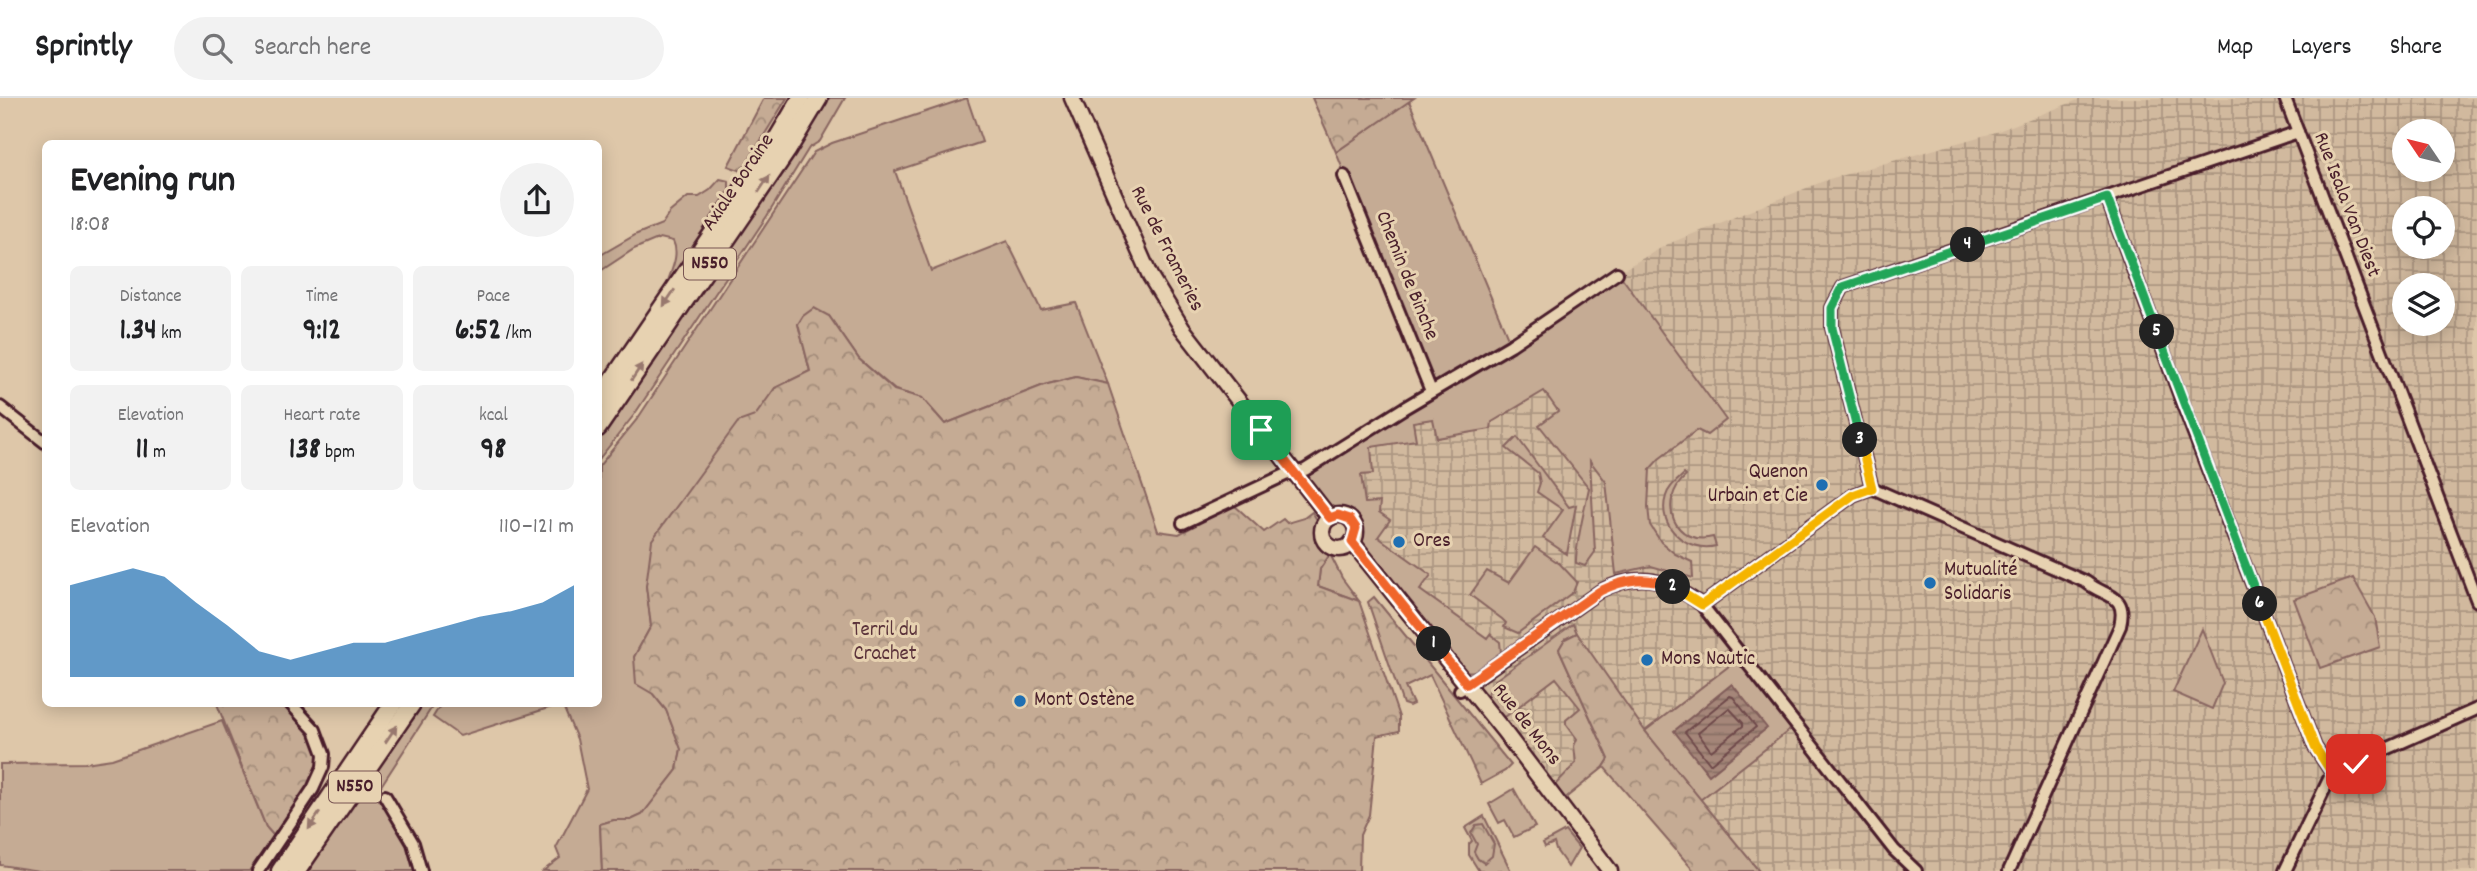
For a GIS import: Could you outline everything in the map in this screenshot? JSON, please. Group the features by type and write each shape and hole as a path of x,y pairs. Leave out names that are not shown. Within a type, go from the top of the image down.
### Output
{"highway":[{"name":"Axiale Boraine","path":"602,395 767,153 801,98"},
{"name":"Axiale Boraine","path":"602,422 787,150 818,98"},
{"name":"N550","path":"279,871 391,707"},
{"name":"N550","path":"297,871 410,707"}],"main road":[{"name":"Rue de Frameries","path":"1072,98 1126,224 1164,301 1294,472"},
{"path":"1294,472 1330,518"},
{"path":"1338,515 1350,519 1356,528 1349,545 1332,547 1324,538 1324,526 1330,518 1338,515"},
{"name":"Rue de Mons","path":"1349,545 1506,741 1559,802 1610,871"}],"street":[{"name":"Rue Isala Van Diest","path":"2285,98 2477,601"},
{"path":"1872,488 1832,328 1832,308 1843,287 2298,132"},
{"name":"Chemin de Binche","path":"1344,176 1432,391"},
{"path":"2107,198 2185,410 2315,747 2329,769"},
{"path":"1183,523 1294,472 1305,471 1511,345 1617,272"},
{"path":"0,407 42,440"},
{"path":"1702,605 1853,495 1872,488 2111,595 2122,608 2120,626 2009,871"},
{"path":"1464,687 1600,591 1637,578 1655,580 1689,595 1702,605 1894,850 1916,871"},
{"path":"257,871 313,789 323,767 324,754 315,730 293,707"},
{"path":"2286,871 2329,769 2477,709"},
{"path":"385,796 412,843 421,871"}],"shaded area":[{"path":"2083,98 2477,98 2477,871 1694,871 1604,768 1563,800 1409,606 1407,599 1385,575 1362,542 1361,526 1357,519 1330,505 1309,479 1309,473 1513,348 1617,273 1668,244 1829,179 1993,133"}],"green space":[{"path":"764,98 787,98 742,171 728,166"},
{"path":"827,98 845,98 820,141 809,148 767,216 634,415 602,455 602,424"},
{"path":"967,98 982,142 895,171 931,271 1007,241 1041,310 1076,303 1108,384 1076,377 1044,385 945,424 922,398 895,390 859,359 829,316 798,324 810,371 775,388 646,586 651,626 634,657 653,694 666,710 681,749 677,770 642,815 631,820 614,820 600,824 602,871 543,871 560,858 556,848 587,789 577,739 563,707 602,707 602,462 638,418 814,152 832,143"},
{"path":"1312,98 1414,98 1336,152"},
{"path":"1409,101 1511,345 1431,391 1336,152"},
{"path":"720,179 729,181 729,191 667,284 676,252 673,241 660,238 634,249 602,270 602,254 637,234 662,224 670,212 688,197 699,197"},
{"path":"1620,275 1726,420 1707,435 1697,430 1650,469 1650,525 1661,542 1675,554 1692,562 1693,578 1651,566 1616,574 1606,482 1590,461 1595,552 1585,566 1576,563 1589,488 1539,425 1558,411 1544,391 1492,422 1491,429 1437,438 1433,419 1413,422 1416,440 1371,447 1373,474 1361,475 1365,503 1380,502 1379,512 1390,520 1378,537 1431,575 1420,590 1487,638 1490,634 1500,642 1501,653 1488,664 1479,670 1462,671 1364,548 1361,526 1357,519 1330,505 1309,479 1309,473 1513,348"},
{"name":"Terril du Crachet","path":"814,308 829,316 859,359 894,390 922,398 945,424 1044,385 1076,377 1108,384 1158,531 1179,534 1234,505 1264,532 1283,519 1287,523 1304,518 1312,512 1319,523 1319,541 1330,554 1320,569 1318,586 1359,601 1399,717 1399,731 1377,736 1369,815 1360,835 1359,871 602,871 600,824 614,820 631,820 642,815 677,770 681,749 666,710 653,694 636,684 634,657 651,626 646,586 652,540 738,422 755,416 775,388 810,371 798,324 803,316"},
{"path":"1517,437 1569,507 1576,505 1567,554 1543,538 1563,510 1537,492 1540,483 1538,473 1506,448"},
{"path":"1684,474 1686,476 1677,486 1672,498 1674,520 1680,529 1689,535 1713,537 1716,546 1705,547 1685,541 1670,527 1666,518 1664,507 1667,492"},
{"path":"1535,547 1560,564 1577,582 1573,592 1518,633 1504,627 1506,623 1502,619 1470,595 1487,571 1509,583"},
{"path":"1330,554 1342,578 1359,601 1318,586 1320,569"},
{"path":"2353,578 2375,617 2380,647 2320,668 2294,599"},
{"path":"1374,597 1511,765 1505,771 1481,784 1430,675 1405,687 1413,704 1403,704 1368,602"},
{"path":"1573,624 1577,633 1565,639 1559,649 1609,759 1604,767 1563,800 1553,787 1576,763 1574,746 1577,739 1566,720 1580,708 1556,678 1501,720 1488,704 1488,693 1494,681"},
{"path":"2202,629 2223,683 2212,709 2173,692"},
{"path":"1577,633 1645,731 1759,871 1694,871 1604,767 1609,759 1559,649 1565,639"},
{"path":"1742,656 1796,725 1700,800 1645,731"},
{"path":"218,707 290,707 313,732 318,745 318,758 307,787 274,836 266,827"},
{"path":"410,707 432,707 371,797 381,799 395,819 421,871 297,871"},
{"path":"439,707 552,707 460,736 433,717"},
{"path":"222,721 266,827 274,836 249,871 39,871 0,865 0,764 85,763 112,759"},
{"path":"1514,789 1535,827 1514,837 1505,820 1499,823 1489,804"},
{"path":"1484,816 1511,871 1479,871 1469,855 1469,844 1472,841 1465,828"},
{"path":"1483,824 1494,844 1492,856 1484,863 1474,852 1477,844 1471,833 1476,825"},
{"path":"1565,831 1579,848 1568,867 1554,843 1545,847 1543,843"}],"water":[{"path":"1732,684 1767,728 1709,775 1674,731"}],"place":[{"name":"Quenon Urbain et Cie","path":"1822,485"},
{"name":"Ores","path":"1399,542"},
{"name":"Mutualité Solidaris","path":"1930,583"},
{"name":"Mons Nautic","path":"1647,660"},
{"name":"Mont Ostène","path":"1020,701"}],"route":[{"path":"1261,430 1330,518 1344,516 1354,523 1356,533 1352,542 1467,684 1600,591 1617,583 1637,578 1655,580 1689,595 1702,605 1853,495 1872,488 1832,328 1832,308 1843,287 2107,198 2185,410 2315,747 2332,773 2356,764"}]}
